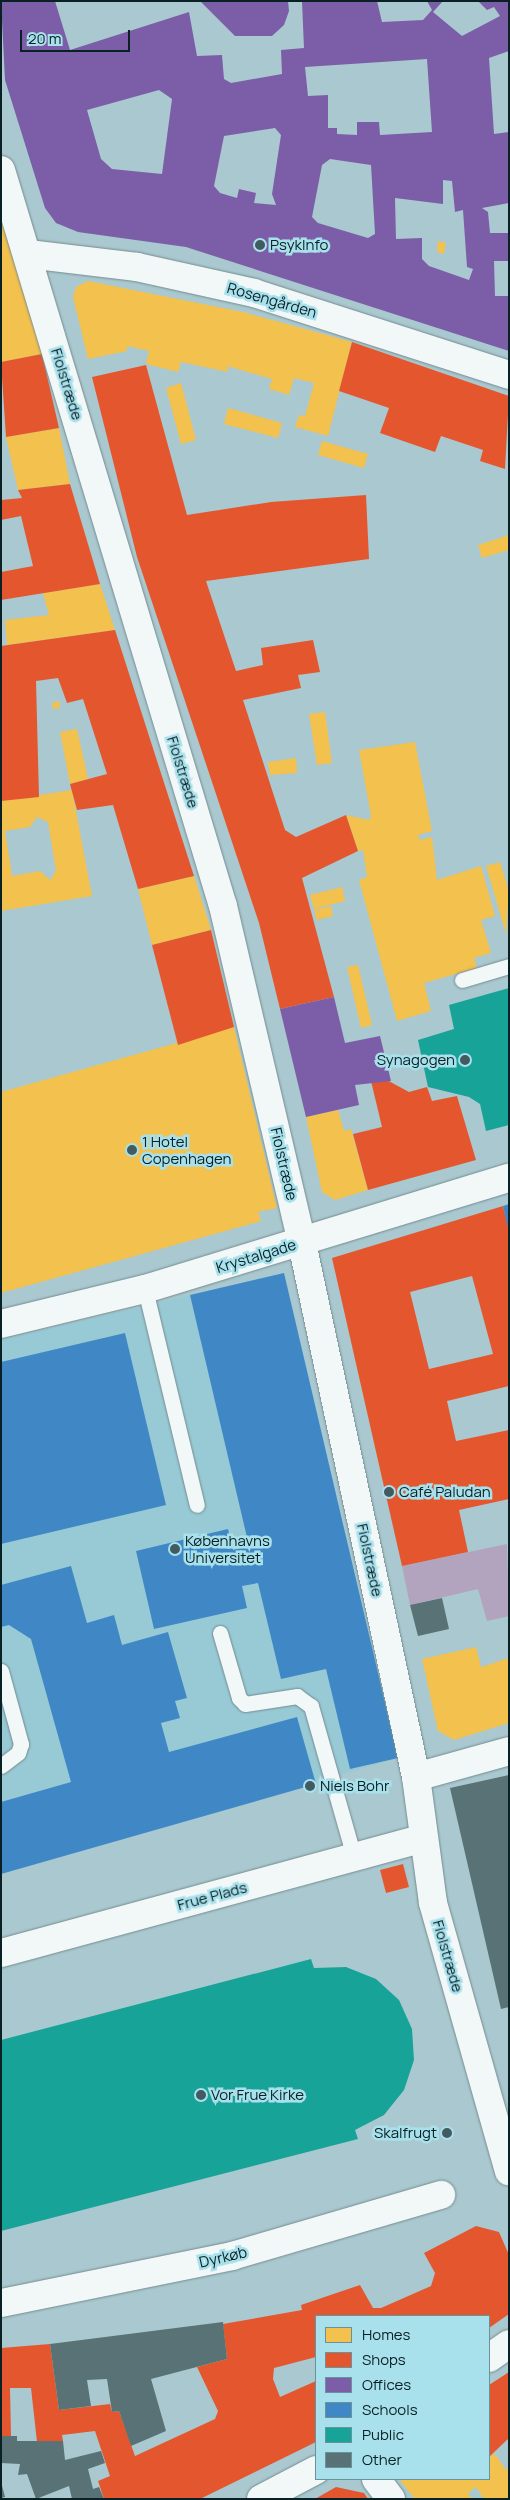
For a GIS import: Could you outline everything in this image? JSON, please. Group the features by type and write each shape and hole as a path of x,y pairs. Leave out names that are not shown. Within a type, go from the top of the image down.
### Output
{"street":[{"name":"Fiolstræde","path":"1,170 28,254 223,906 302,1243 416,1777 422,1839 433,1903 509,2171"},
{"name":"Rosengården","path":"28,254 137,267 254,293 509,375"},
{"name":"Krystalgade","path":"1,1324 145,1290 509,1178"},
{"path":"416,1777 509,1751"},
{"name":"Frue Plads","path":"1,1953 422,1839"},
{"name":"Dyrkøb","path":"1,2303 232,2256 441,2195"},
{"path":"490,2357 509,2344"},
{"path":"261,2499 315,2471"},
{"path":"377,2480 391,2499"}],"lane":[{"path":"462,980 509,966"},
{"path":"145,1290 197,1505"},
{"path":"220,1633 239,1698 245,1704 297,1696 311,1706 354,1857"},
{"path":"1,1671 21,1744 18,1753 1,1766"}],"shaded area":[{"name":"Københavns Universitet","path":"284,1273 398,1758 1,1874 1,1340"},
{"path":"507,1544 509,1616 487,1621 478,1589 410,1605 402,1566"}],"building: Homes":[{"path":"1,208 42,354 1,362"},
{"path":"438,241 446,243 444,254 437,252"},
{"path":"88,281 243,312 352,342 328,436 295,427 299,415 305,416 314,383 294,378 289,395 269,389 272,379 227,366 228,372 181,362 178,372 146,364 149,351 127,346 127,351 88,359 73,297 76,287"},
{"path":"181,383 196,440 181,444 166,388"},
{"path":"228,408 282,423 278,438 224,424"},
{"path":"59,428 70,484 18,490 6,437"},
{"path":"322,441 368,454 364,468 318,455"},
{"path":"509,535 509,550 482,558 478,545"},
{"path":"100,584 115,630 7,645 5,620 49,615 43,593"},
{"path":"59,701 60,708 53,709 52,703"},
{"path":"325,712 332,763 317,765 309,714"},
{"path":"77,729 88,779 70,784 60,732"},
{"path":"415,742 432,831 418,835 420,840 432,837 437,880 481,866 495,916 481,920 491,953 474,958 477,968 424,983 431,1011 397,1021 359,880 367,877 363,850 358,851 346,815 369,820 371,816 359,750"},
{"path":"296,758 297,773 270,775 268,762"},
{"path":"72,790 92,896 1,911 1,801","holes":["37,817 48,822 56,871 50,880 40,871 12,876 5,831 30,827"]},
{"path":"500,862 509,891 506,934 486,866"},
{"path":"194,876 211,930 152,945 138,889"},
{"path":"342,887 345,901 314,909 310,895"},
{"path":"331,906 333,916 317,920 314,910"},
{"path":"358,965 372,1025 361,1028 347,967"},
{"name":"1 Hotel Copenhagen","path":"234,1027 277,1208 258,1212 261,1221 1,1293 1,1092"},
{"path":"338,1110 344,1131 351,1129 368,1190 335,1200 322,1192 306,1117"},
{"path":"476,1647 481,1667 509,1658 509,1723 454,1740 438,1731 422,1659"},
{"path":"495,2454 506,2470 509,2468 509,2499 484,2499 476,2487 468,2493 472,2499 415,2499 400,2480 490,2480 490,2456"}],"building: Shops":[{"path":"352,342 509,396 505,469 480,461 483,450 441,436 435,452 380,433 389,408 339,391"},
{"path":"42,354 59,428 6,437 1,362"},
{"path":"146,365 187,515 271,502 366,495 369,559 206,581 236,671 263,665 261,648 313,640 320,672 298,675 301,688 243,700 285,830 296,837 346,815 358,851 302,878 334,997 280,1009 259,923 137,557 92,377"},
{"path":"70,484 100,584 1,600 1,572 33,566 21,516 1,520 1,500 22,498 18,490"},
{"path":"115,630 194,876 138,889 113,805 77,810 70,784 107,774 83,699 67,703 58,678 36,681 39,797 1,801 1,646"},
{"path":"211,930 234,1027 178,1045 152,945"},
{"path":"385,1079 409,1092 427,1087 432,1101 457,1096 476,1160 368,1190 353,1134 382,1127 371,1081"},
{"path":"503,1206 509,1230 509,1386 447,1401 456,1441 509,1430 509,1499 459,1510 468,1552 402,1566 332,1258","holes":["472,1276 493,1354 429,1369 410,1292"]},
{"path":"403,1864 409,1887 386,1893 380,1870"},
{"path":"476,2226 499,2232 509,2255 509,2314 490,2327 490,2315 315,2315 315,2357 274,2368 273,2379 280,2397 315,2381 315,2442 200,2499 104,2499 98,2481 110,2476 95,2431 62,2435 63,2441 37,2442 31,2388 10,2388 11,2436 1,2436 1,2348 50,2344 59,2410 110,2404 112,2412 119,2411 135,2456 215,2419 218,2411 197,2367 227,2359 223,2324 302,2310 301,2305 360,2285 373,2308 381,2308 431,2286 435,2273 424,2253"},
{"path":"509,2372 509,2438 490,2456 490,2384"},
{"path":"336,2487 364,2493 368,2499 315,2499"}],"building: Offices":[{"path":"1,1 55,1 70,50 189,12 197,56 222,55 224,79 231,83 282,74 281,50 304,48 302,1 377,1 382,22 423,20 432,10 427,1 443,1 433,12 462,36 500,16 494,7 487,10 478,1 509,1 509,51 489,58 494,134 509,132 509,203 482,208 488,212 490,233 509,233 509,261 494,261 495,296 509,296 509,351 186,247 78,232 56,223 45,208 5,80","holes":["427,59 432,132 380,135 379,122 357,122 357,135 337,134 337,128 328,128 328,95 308,96 305,67","159,90 172,99 162,174 112,169 101,159 87,110","275,128 281,135 272,194 276,205 254,203 256,193 239,189 237,198 220,193 214,186 224,136","330,159 371,165 375,234 368,238 318,223 312,217 322,165","443,180 452,181 455,212 463,210 467,267 473,269 469,280 429,266 422,259 422,238 396,239 395,198 443,204"]},
{"path":"200,1 288,1 289,11 284,25 272,36 235,36"},
{"path":"334,997 345,1043 380,1036 391,1081 355,1085 359,1105 306,1117 280,1009"}],"building: Schools":[{"path":"509,1204 509,1228 508,1228 503,1206"},
{"path":"284,1273 398,1758 350,1769 326,1669 281,1679 258,1583 242,1586 247,1608 154,1629 136,1551 228,1529 233,1550 249,1546 190,1295"},
{"path":"125,1333 166,1505 1,1544 1,1362"},
{"path":"71,1566 87,1623 114,1615 122,1645 168,1632 187,1698 175,1701 180,1718 161,1723 169,1752 297,1717 316,1784 1,1874 1,1802 71,1782 31,1639 9,1625 1,1627 1,1585"}],"building: Public":[{"name":"Synagogen","path":"509,988 509,1125 486,1131 480,1104 469,1097 428,1087 418,1040 454,1029 449,1005"},
{"name":"Vor Frue Kirke","path":"311,1959 314,1968 346,1967 376,1979 399,2000 412,2029 414,2060 404,2090 384,2115 355,2130 358,2139 1,2231 1,2040"}],"building: Other":[{"path":"442,1598 449,1629 418,1636 410,1605"},
{"path":"509,1775 509,2007 501,2009 450,1788"},
{"path":"223,2322 227,2359 151,2379 166,2431 131,2446 119,2411 112,2412 107,2379 87,2380 91,2406 59,2410 50,2344"},
{"path":"1,2436 17,2436 17,2441 63,2441 65,2460 101,2451 105,2463 88,2469 93,2489 99,2487 104,2499 72,2499 69,2486 36,2499 27,2474 18,2475 20,2464 1,2463"},
{"path":"1,2482 5,2497 1,2498"}],"place":[{"name":"PsykInfo","path":"260,245"},
{"name":"Synagogen","path":"465,1060"},
{"name":"1 Hotel Copenhagen","path":"132,1150"},
{"name":"Café Paludan","path":"389,1492"},
{"name":"Københavns Universitet","path":"175,1549"},
{"name":"Niels Bohr","path":"310,1786"},
{"name":"Vor Frue Kirke","path":"201,2095"},
{"name":"Skalfrugt","path":"447,2133"}]}
